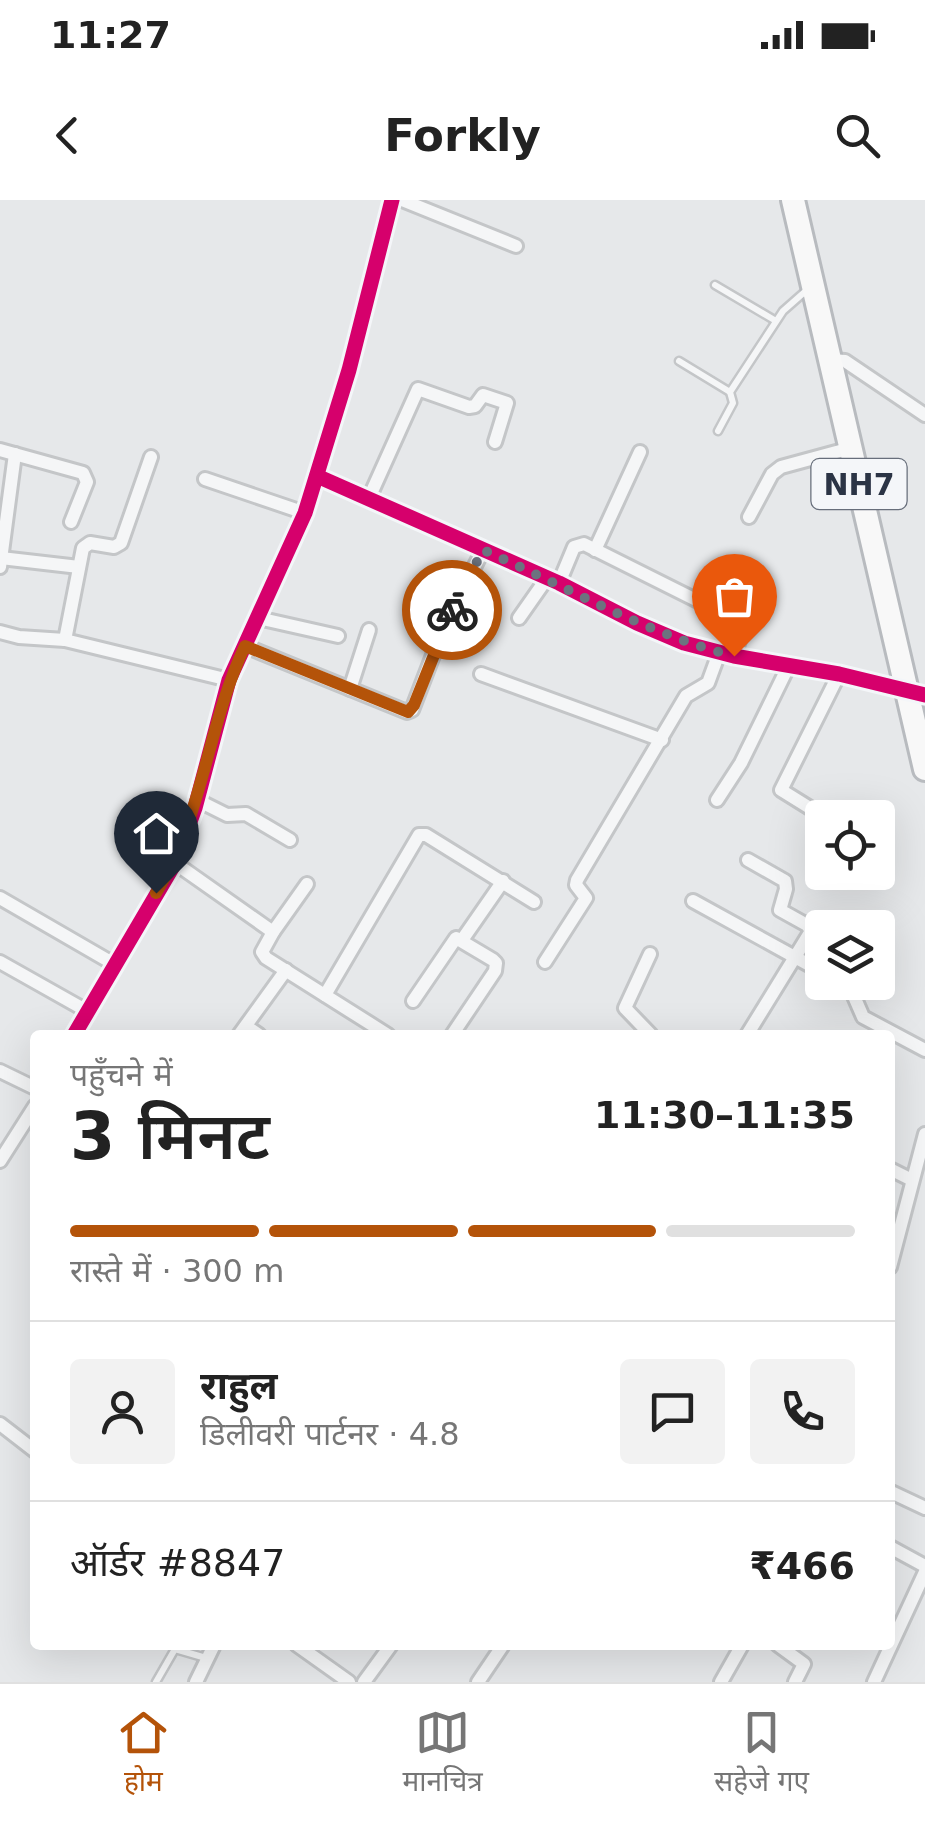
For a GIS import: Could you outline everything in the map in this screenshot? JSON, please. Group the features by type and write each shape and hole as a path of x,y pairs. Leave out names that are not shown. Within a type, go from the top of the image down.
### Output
{"highway":[{"name":"NH7","path":"792,200 836,359 851,448 916,694 925,769"}],"street":[{"path":"77,1030 174,864 197,800 229,680 305,513 349,370 392,200"},
{"path":"402,200 516,246"},
{"path":"836,359 925,415"},
{"path":"370,498 418,389 469,407 476,406 483,395 507,404 495,442"},
{"path":"749,517 772,474 781,467 851,448"},
{"path":"0,450 84,473 87,482 72,522"},
{"path":"594,550 640,452"},
{"path":"0,567 15,454"},
{"path":"65,640 86,544 114,547 121,543 152,457"},
{"path":"316,476 553,580 684,643 916,694"},
{"path":"205,478 305,513"},
{"path":"519,618 553,580 574,547 584,544 734,618 744,628 734,656"},
{"path":"245,646 402,712 412,710 445,624 483,550"},
{"path":"1,558 79,567"},
{"path":"258,618 338,636"},
{"path":"350,689 369,630"},
{"path":"0,632 65,640 229,680"},
{"path":"545,962 586,898 576,885 577,880 686,696 708,683 719,652"},
{"path":"717,800 741,762 789,665"},
{"path":"481,674 662,740"},
{"path":"805,805 781,790 838,674"},
{"path":"197,800 227,815 246,814 290,840"},
{"path":"325,995 419,835 426,834 534,902"},
{"path":"748,860 784,881 786,889 780,910 810,928 810,934 750,1030"},
{"path":"174,864 273,932"},
{"path":"462,940 504,882"},
{"path":"307,884 262,952 380,1030"},
{"path":"0,898 114,964"},
{"path":"693,901 805,962"},
{"path":"413,1000 453,940 462,940 493,960 496,967 455,1030"},
{"path":"646,1030 625,1008 650,954"},
{"path":"0,962 87,1011"},
{"path":"242,1030 286,970"},
{"path":"856,1000 863,1017 887,1030"},
{"path":"895,1034 925,1050"},
{"path":"0,1071 30,1086"},
{"path":"0,1161 30,1114"},
{"path":"895,1247 925,1134"},
{"path":"895,1172 912,1180"},
{"path":"0,1424 30,1447"},
{"path":"895,1494 925,1508"},
{"path":"895,1550 925,1569 895,1635"},
{"path":"302,1650 328,1676 349,1682"},
{"path":"364,1682 387,1650"},
{"path":"478,1682 500,1650"},
{"path":"721,1682 739,1650"},
{"path":"785,1650 804,1664 795,1682"},
{"path":"874,1682 888,1650"},
{"path":"196,1682 210,1652"}],"lane":[{"path":"715,285 776,321"},
{"path":"730,392 776,321 793,300 813,285"},
{"path":"679,361 730,392 733,403 718,431"},
{"path":"156,1682 174,1650"}],"cycle path":[{"path":"77,1030 175,863 195,808 229,680 305,513 349,370 392,200"},
{"path":"317,476 684,643 925,695"}],"way so far":[{"path":"452,610 483,550 684,643 734,656"}],"route":[{"path":"156,893 174,864 195,808 229,680 245,646 408,712 452,610"}]}
